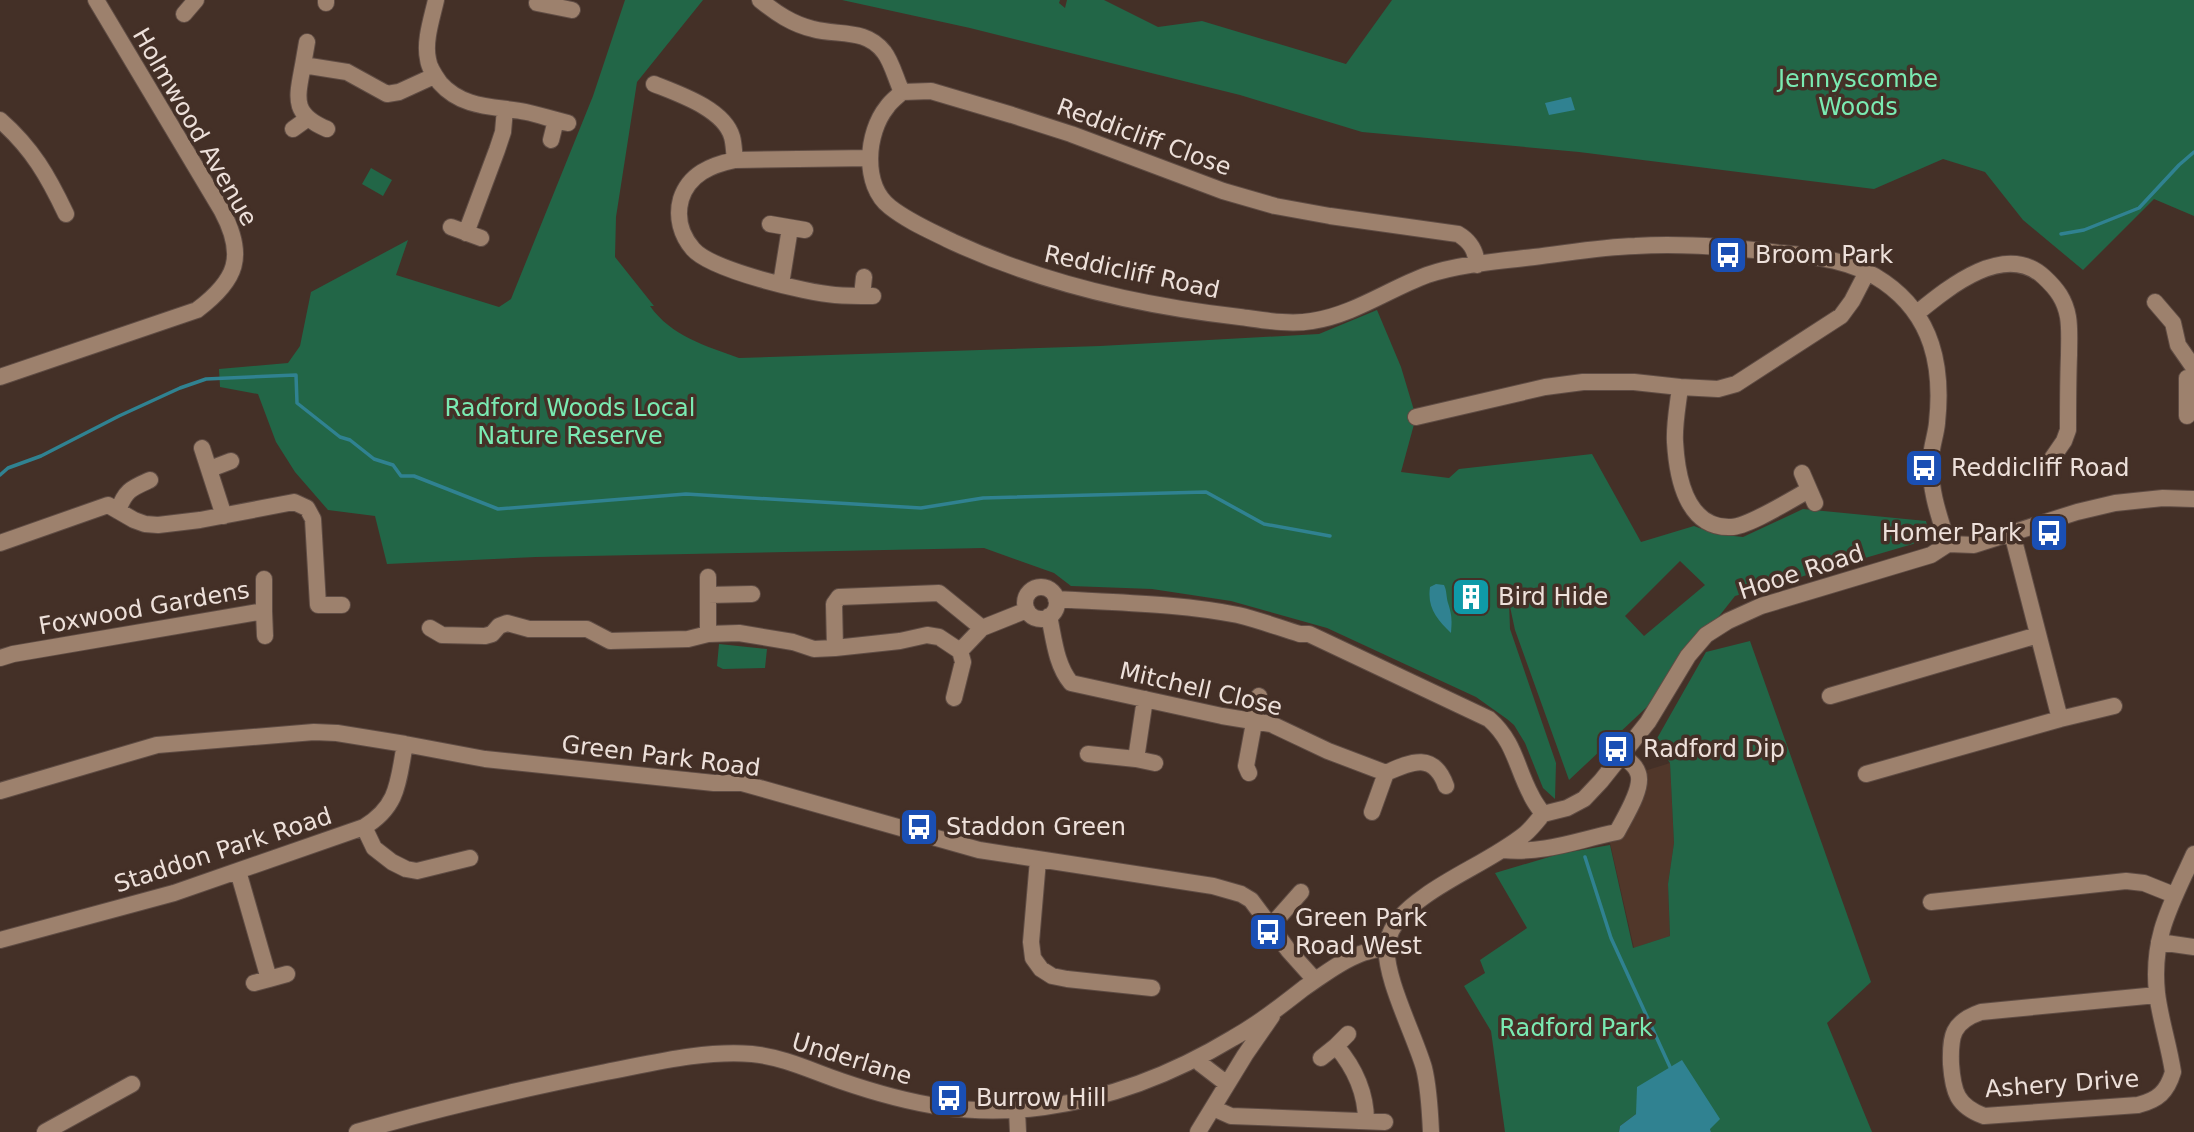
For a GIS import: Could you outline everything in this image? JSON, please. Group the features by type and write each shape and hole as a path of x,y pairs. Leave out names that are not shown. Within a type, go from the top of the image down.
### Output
{"street":[{"name":"Holmwood Avenue","path":"0,377 197,310 215,297 227,282 235,263 236,245 222,211 96,0"},
{"path":"436,0 428,46 428,59 434,76 459,98 479,106 526,112 562,122 551,140"},
{"path":"760,0 790,21 815,30 867,37 884,52 902,92 887,106 876,124 870,158 734,160 713,165 697,175 684,191 679,207 681,230 693,250 708,261 781,284 833,295 868,296 864,277"},
{"path":"548,3 572,10"},
{"path":"307,42 298,92 300,109 307,119 327,129"},
{"path":"303,65 347,72 387,94 399,92 434,76"},
{"path":"654,84 674,99 699,103 721,119 732,135 734,160"},
{"name":"Reddicliff Close","path":"902,92 931,91 1012,115 1071,134 1223,191 1275,206 1458,234 1470,241 1477,264"},
{"path":"466,232 503,132 505,110"},
{"path":"293,130 307,119"},
{"path":"0,120 20,138 48,176 66,214"},
{"name":"Reddicliff Road","path":"870,158 872,177 885,204 910,222 1025,272 1091,292 1180,310 1309,322 1330,317 1429,274 1477,264 1596,249 1674,245 1755,250 1816,257 1867,272 1884,282 1917,313 1928,335 1937,365 1937,426 1931,459 1933,495 1948,544"},
{"path":"771,224 798,229 781,284"},
{"path":"1917,313 1942,292 1993,265 2015,263 2034,268 2056,288 2064,302 2069,321 2068,430 2064,441 2046,460"},
{"path":"1416,416 1435,406 1583,382 1634,382 1718,389 1736,384 1841,316 1853,301 1867,272"},
{"path":"2155,302 2173,323 2178,345 2190,373 2187,416"},
{"path":"1680,387 1674,440 1680,481 1691,508 1702,520 1732,527 1812,496 1802,473"},
{"path":"202,448 224,516"},
{"path":"210,469 231,461"},
{"path":"118,511 122,498 131,489 150,480"},
{"name":"Hooe Road","path":"1544,814 1567,808 1584,799 1623,756 1648,722 1688,656 1706,635 1728,621 1761,606 1931,555 1948,544 1970,545 2115,503 2163,498 2194,499"},
{"path":"0,543 108,505 134,520 158,525 224,516 294,502 307,508 313,519 318,605 342,605"},
{"path":"2012,533 2060,719"},
{"path":"708,577 708,634"},
{"name":"Foxwood Gardens","path":"0,658 264,611 264,579"},
{"path":"1056,599 1054,610 1049,616 1035,617 1027,610 1025,599 1028,593 1036,588 1048,589 1056,599 1189,608 1239,616 1308,634 1489,719 1500,729 1515,753 1531,795 1544,814 1528,832 1503,850 1424,896 1398,919 1390,932 1386,947 1396,994 1424,1071 1431,1132"},
{"path":"835,648 834,604 839,597 939,593 982,628"},
{"path":"708,595 752,594"},
{"path":"960,651 982,628 1027,610"},
{"path":"264,611 265,636"},
{"name":"Mitchell Close","path":"1049,616 1058,657 1064,674 1071,683 1271,724 1328,751 1386,773"},
{"path":"430,628 442,635 485,636 507,623 529,629 587,629 610,641 688,639 708,634 739,633 793,642 814,649 900,641 928,635 939,637 960,651 963,662 954,698"},
{"path":"1830,696 2038,635"},
{"path":"1249,773 1246,766 1259,696"},
{"path":"1136,759 1144,699"},
{"path":"1866,774 2114,706"},
{"name":"Green Park Road","path":"0,791 157,746 314,732 337,733 485,759 703,782 742,783 979,850 1213,886 1241,894 1251,900 1289,951 1315,980"},
{"name":"Staddon Park Road","path":"0,940 174,893 364,827 380,817 391,804 399,779 405,744"},
{"path":"1088,754 1155,763"},
{"path":"1503,850 1525,852 1558,847 1617,832 1640,783 1632,763 1623,756"},
{"path":"1372,812 1386,773 1415,762 1433,765 1441,772 1446,786"},
{"path":"364,827 374,848 406,869 417,871 454,868 470,858"},
{"path":"2157,995 2156,973 2164,919 2194,854"},
{"path":"1038,860 1031,942 1033,958 1041,968 1052,976 1130,993 1152,988"},
{"path":"238,871 261,981 287,974"},
{"path":"1931,902 2126,880 2144,883 2174,895"},
{"path":"1271,926 1301,892"},
{"path":"2159,942 2194,947"},
{"name":"Underlane","path":"357,1132 518,1090 669,1060 725,1054 753,1054 780,1059 843,1082 940,1108 973,1111 1017,1110 1083,1101 1162,1075 1197,1058 1233,1038 1340,964 1360,954 1386,947"},
{"name":"Ashery Drive","path":"2157,995 2173,1072 2170,1083 2162,1094 2152,1101 2138,1105 1984,1116 1970,1111 1959,1100 1953,1084 1950,1043 1956,1029 1967,1017 1981,1012 2157,995"},
{"path":"1198,1132 1247,1052 1271,1021 1274,1010"},
{"path":"1321,1058 1342,1040 1366,1105 1366,1121"},
{"path":"1197,1058 1227,1084"},
{"path":"45,1132 132,1084"},
{"path":"1213,1108 1231,1116 1385,1122"},
{"path":"1017,1110 1018,1132"}],"shaded area":[{"path":"1670,763 1674,843 1668,884 1670,936 1634,948 1608,834 1617,832 1638,773"}],"green space":[{"name":"Radford Woods Local Nature Reserve","path":"625,0 703,0 637,82 616,217 615,257 654,306 650,306 668,325 690,339 739,358 1100,346 1319,334 1377,310 1401,367 1416,417 1401,472 1449,478 1459,469 1592,454 1641,542 1694,526 1715,534 1743,537 1803,509 1926,521 1930,539 1735,596 1649,705 1569,780 1515,630 1509,602 1510,629 1556,763 1555,799 1543,788 1525,743 1507,719 1476,697 1327,628 1231,601 1152,589 1071,586 1054,573 984,548 536,557 387,564 375,516 328,510 295,472 276,442 258,394 220,387 219,369 288,363 300,346 311,292 408,240 396,275 499,307 511,299 593,96","holes":["1680,561 1705,585 1644,636 1625,616"]},
{"name":"Jennyscombe Woods","path":"842,0 1060,0 1059,3 1065,8 1067,0 1104,0 1158,27 1202,21 1346,64 1392,0 2194,0 2194,216 2154,199 2083,270 2023,220 1985,172 1943,159 1874,189 1579,152 1362,132 1240,95 970,28"},
{"path":"371,168 392,180 383,196 362,184"},
{"name":"Radford Park","path":"1750,641 1871,982 1827,1023 1872,1132 1711,1132 1710,1129 1636,1114 1620,1126 1619,1132 1505,1132 1491,1031 1464,986 1485,973 1480,960 1527,928 1495,873 1559,854 1610,845 1633,948 1670,936 1668,884 1674,843 1670,763 1655,742 1706,652"},
{"path":"719,644 767,649 765,668 723,669 717,666"}],"water":[{"path":"1571,97 1575,110 1549,115 1545,103"},
{"path":"1436,584 1445,587 1452,621 1451,633 1437,618 1430,601 1430,587"},
{"path":"1682,1060 1720,1119 1710,1129 1711,1132 1619,1132 1620,1126 1636,1114 1637,1087"}],"waterway":[{"path":"2061,234 2084,230 2139,208 2194,152"},
{"path":"0,475 8,468 41,456 119,416 206,379 296,375 297,403 340,437 350,440 374,459 393,465 401,476 414,476 498,509 686,494 921,508 983,498 1206,492 1264,524 1330,536"},
{"path":"1585,857 1611,938 1670,1067"}],"place":[{"name":"Broom Park","path":"1728,255"},
{"name":"Reddicliff Road","path":"1924,468"},
{"name":"Homer Park","path":"2049,533"},
{"name":"Bird Hide","path":"1471,597"},
{"name":"Radford Dip","path":"1616,749"},
{"name":"Staddon Green","path":"919,827"},
{"name":"Green Park Road West","path":"1268,932"},
{"name":"Burrow Hill","path":"949,1098"}]}
